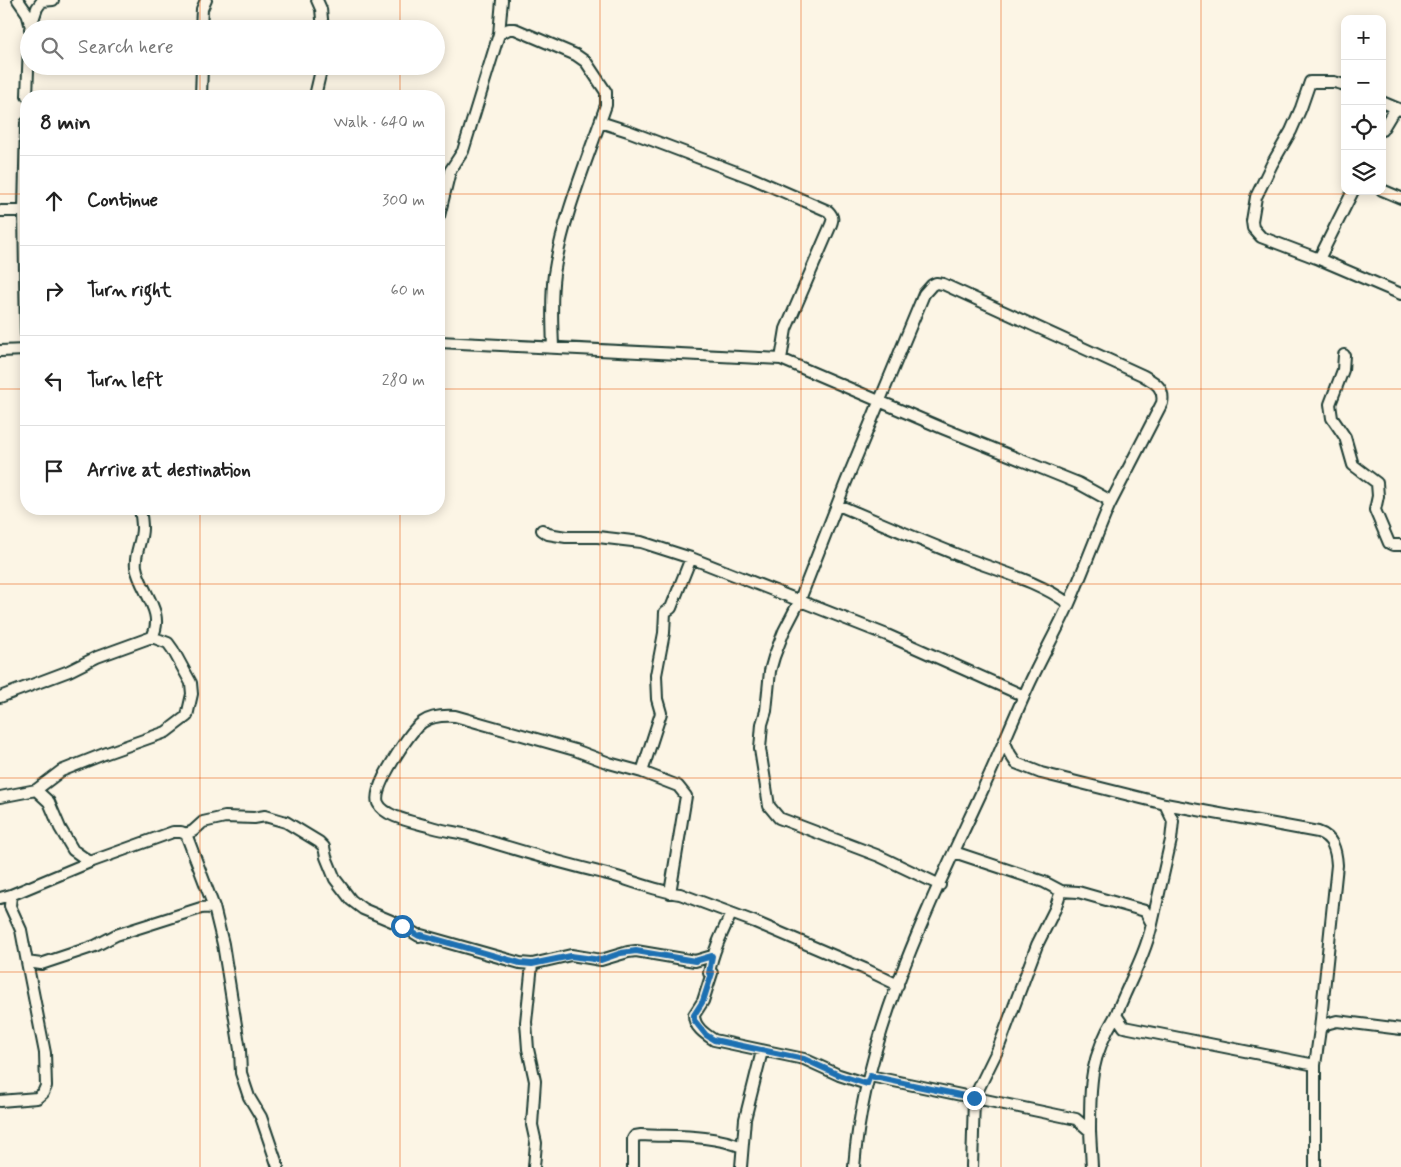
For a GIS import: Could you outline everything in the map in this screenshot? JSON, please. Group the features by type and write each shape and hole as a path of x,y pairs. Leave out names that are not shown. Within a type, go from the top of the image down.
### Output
{"street":[{"path":"18,0 28,13 29,20"},
{"path":"33,20 37,8 43,0"},
{"path":"201,20 202,9 206,0"},
{"path":"317,0 321,9 322,20"},
{"path":"445,191 450,171 463,151 499,34 502,0"},
{"path":"499,34 510,29 515,30 576,55 586,62 606,92 606,105 564,228 559,249 554,276 553,346"},
{"path":"28,75 28,90"},
{"path":"201,90 202,75"},
{"path":"316,90 320,75"},
{"path":"1341,84 1324,81 1310,82 1302,108 1291,132 1267,173 1256,197 1253,228 1261,237 1401,294"},
{"path":"1386,121 1392,108"},
{"path":"600,122 635,133 774,186 828,211 832,215 833,219 830,227 786,329 781,359"},
{"path":"1386,192 1401,198"},
{"path":"1319,259 1351,195"},
{"path":"0,212 20,210"},
{"path":"854,1167 869,1080 881,1034 898,985 954,852 1005,743 1024,696 1069,604 1108,506 1162,403 1163,392 1161,388 1142,375 1010,315 958,289 936,283 927,289 924,294 799,602 774,657 770,671 760,749 769,806 772,812 779,818 879,856 940,885"},
{"path":"445,342 553,346 781,359 1084,486 1107,499 1108,506"},
{"path":"0,351 20,350"},
{"path":"1344,355 1343,370 1330,404 1332,418 1345,437 1353,465 1377,483 1378,496 1375,510 1389,544 1401,544"},
{"path":"838,505 1024,580 1055,594 1069,604"},
{"path":"141,515 142,529 136,567 155,613 155,631 152,637"},
{"path":"542,530 548,534 566,537 598,537 640,542 691,558 887,635 1024,696"},
{"path":"642,772 661,713 657,699 656,675 664,634 664,612 671,608 691,558"},
{"path":"0,697 69,670 96,657 152,637 168,643 173,650 191,683 192,694 187,716 166,732 104,754 61,772 36,790 0,797"},
{"path":"670,893 686,796 678,786 642,772 608,763 575,750 455,716 432,716 422,721 415,728 377,793 377,801 390,815 670,893 680,894 866,969 898,985"},
{"path":"1005,743 1016,763"},
{"path":"994,765 1016,763 1041,773 1166,804 1311,830 1326,835 1332,842 1337,865 1315,1065 1315,1167"},
{"path":"36,790 48,802 67,842 73,850 90,862"},
{"path":"1092,1167 1090,1085 1096,1055 1143,956 1152,924 1171,840 1173,821 1166,804"},
{"path":"1173,821 1184,807"},
{"path":"0,898 172,832 186,834 194,831 203,822 225,818 265,816 286,822 324,846 334,879 351,900 363,909 402,926 419,936 505,959 532,964 571,956 601,960 621,953 636,951 695,961 712,956"},
{"path":"186,834 214,907 223,944 233,999 241,1074 249,1097 261,1117 278,1167"},
{"path":"954,852 1044,882 1061,891 1078,892 1145,911 1156,907"},
{"path":"972,1167 974,1098 998,1049 1037,945 1061,891"},
{"path":"0,1101 37,1098 43,1093 46,1086 45,1052 21,930 10,906 11,895"},
{"path":"27,962 41,964 96,946 116,935 201,908 214,907"},
{"path":"1145,911 1152,924"},
{"path":"731,914 722,930 712,956 709,973 712,973 703,1001 694,1015 696,1024 706,1035 714,1040 804,1059 839,1075 974,1098 1076,1119 1090,1131"},
{"path":"532,964 526,1022 528,1049 535,1081 532,1125 536,1143 534,1167"},
{"path":"1116,1015 1124,1027"},
{"path":"1320,1029 1326,1024 1337,1021 1401,1029"},
{"path":"1107,1030 1124,1027 1315,1065"},
{"path":"741,1167 749,1097 762,1051"},
{"path":"633,1167 633,1139 635,1136 699,1137 742,1147"}],"route":[{"path":"402,926 419,936 520,963 542,963 562,956 601,960 621,953 636,951 695,961 705,960 712,956 709,973 712,973 703,1001 694,1015 694,1020 706,1035 714,1040 804,1059 821,1065 839,1075 867,1084 870,1076 974,1098"}]}
